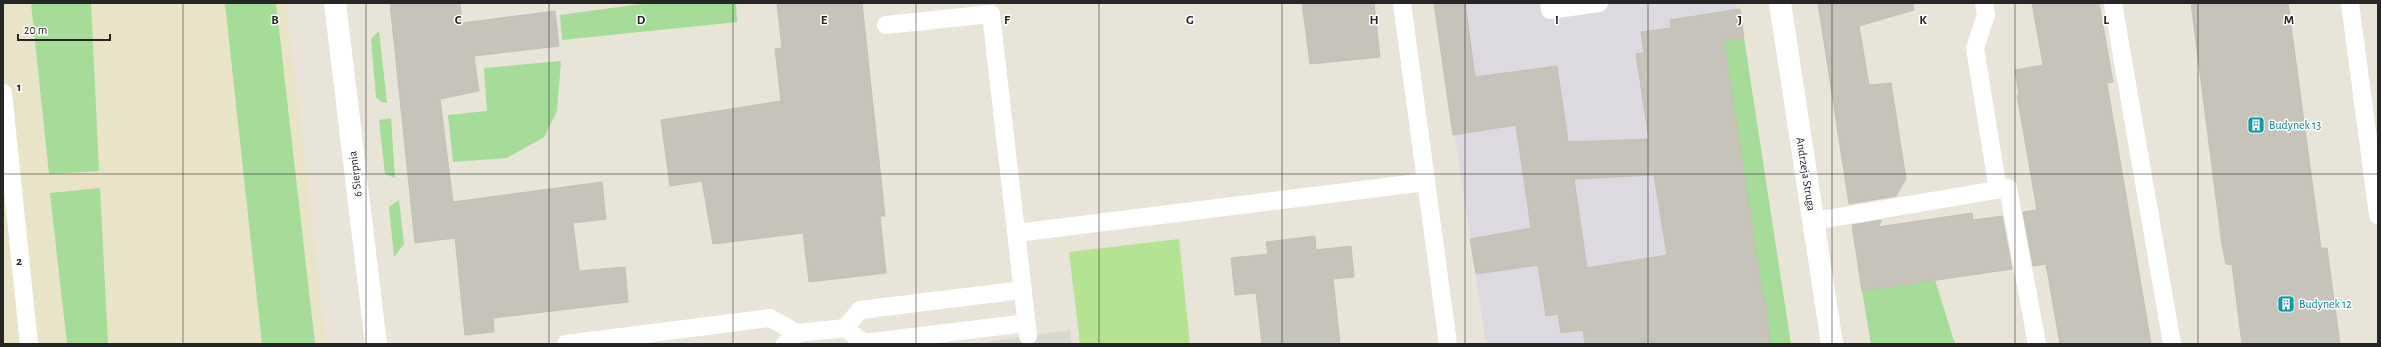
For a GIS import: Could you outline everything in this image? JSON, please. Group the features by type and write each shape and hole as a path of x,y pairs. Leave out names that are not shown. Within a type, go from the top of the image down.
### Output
{"street":[{"name":"6 Sierpnia","path":"335,3 376,344"},
{"name":"Andrzeja Struga","path":"1780,3 1832,344"}],"lane":[{"path":"1402,3 1448,344"},
{"path":"1549,3 1550,10 1599,3"},
{"path":"1984,3 1986,15 1975,48 1998,190"},
{"path":"2113,3 2172,344"},
{"path":"2350,3 2378,215"},
{"path":"845,328 864,343 1027,329 991,14 886,25"},
{"path":"3,93 29,344"},
{"path":"1016,233 1426,182"},
{"path":"1814,221 2008,188 2037,344"},
{"path":"566,344 770,318 791,339 826,337 845,328 860,310 1022,290"}],"shaded area":[{"path":"3,3 286,3 326,344 3,344"},
{"path":"1435,3 1736,3 1790,344 1486,344"},
{"path":"1070,330 1072,344 976,344 1028,336"}],"green space":[{"path":"31,3 91,3 99,171 49,174"},
{"path":"225,3 276,3 315,344 262,344"},
{"path":"648,3 736,3 737,22 562,40 560,15"},
{"path":"379,31 387,103 381,102 376,97 371,39"},
{"path":"1744,38 1791,344 1770,344 1765,299 1763,298 1726,61 1724,41"},
{"path":"561,61 557,111 544,137 507,158 453,162 448,115 487,111 484,68"},
{"path":"391,118 395,178 385,174 379,120"},
{"path":"100,188 108,344 67,344 50,193"},
{"path":"399,200 404,244 394,257 389,207"},
{"path":"1179,239 1190,344 1080,344 1069,252"},
{"path":"1935,280 1955,344 1871,344 1862,291"}],"building":[{"path":"390,3 460,3 462,23 555,11 559,46 474,56 479,91 440,99 453,202 602,182 606,219 573,223 579,271 625,267 628,302 493,318 494,332 465,335 455,238 415,243"},
{"path":"777,3 862,3 885,216 880,216 886,273 809,282 803,233 713,244 702,181 670,186 661,120 781,101 775,49 782,48"},
{"path":"1302,3 1374,3 1380,57 1310,64"},
{"path":"1434,3 1465,3 1475,77 1557,66 1568,142 1649,139 1636,54 1644,53 1641,32 1671,28 1670,20 1740,9 1744,38 1724,41 1763,298 1765,298 1770,344 1585,344 1583,330 1561,333 1558,314 1546,316 1538,265 1476,274 1470,239 1531,228 1516,125 1453,135","holes":["1654,175 1667,255 1587,268 1574,179"]},
{"path":"1818,3 1913,3 1914,10 1859,26 1869,85 1891,83 1906,179 1896,196 1849,204"},
{"path":"2032,3 2099,3 2113,82 2107,83 2151,344 2060,344 2046,264 2033,266 2023,212 2037,210 2017,95 2019,95 2015,70 2043,65"},
{"name":"Budynek 13","path":"2191,3 2288,3 2321,248 2327,248 2340,344 2242,344 2232,265 2226,264 2222,245"},
{"path":"1972,213 1973,220 2002,216 2012,269 1862,291 1852,225 1882,220 1878,227"},
{"path":"1315,236 1316,250 1351,246 1354,277 1333,279 1340,344 1262,344 1256,293 1235,295 1231,258 1268,254 1266,242"}],"place":[{"name":"Budynek 13","path":"2256,125"},
{"name":"Budynek 12","path":"2286,304"}]}
